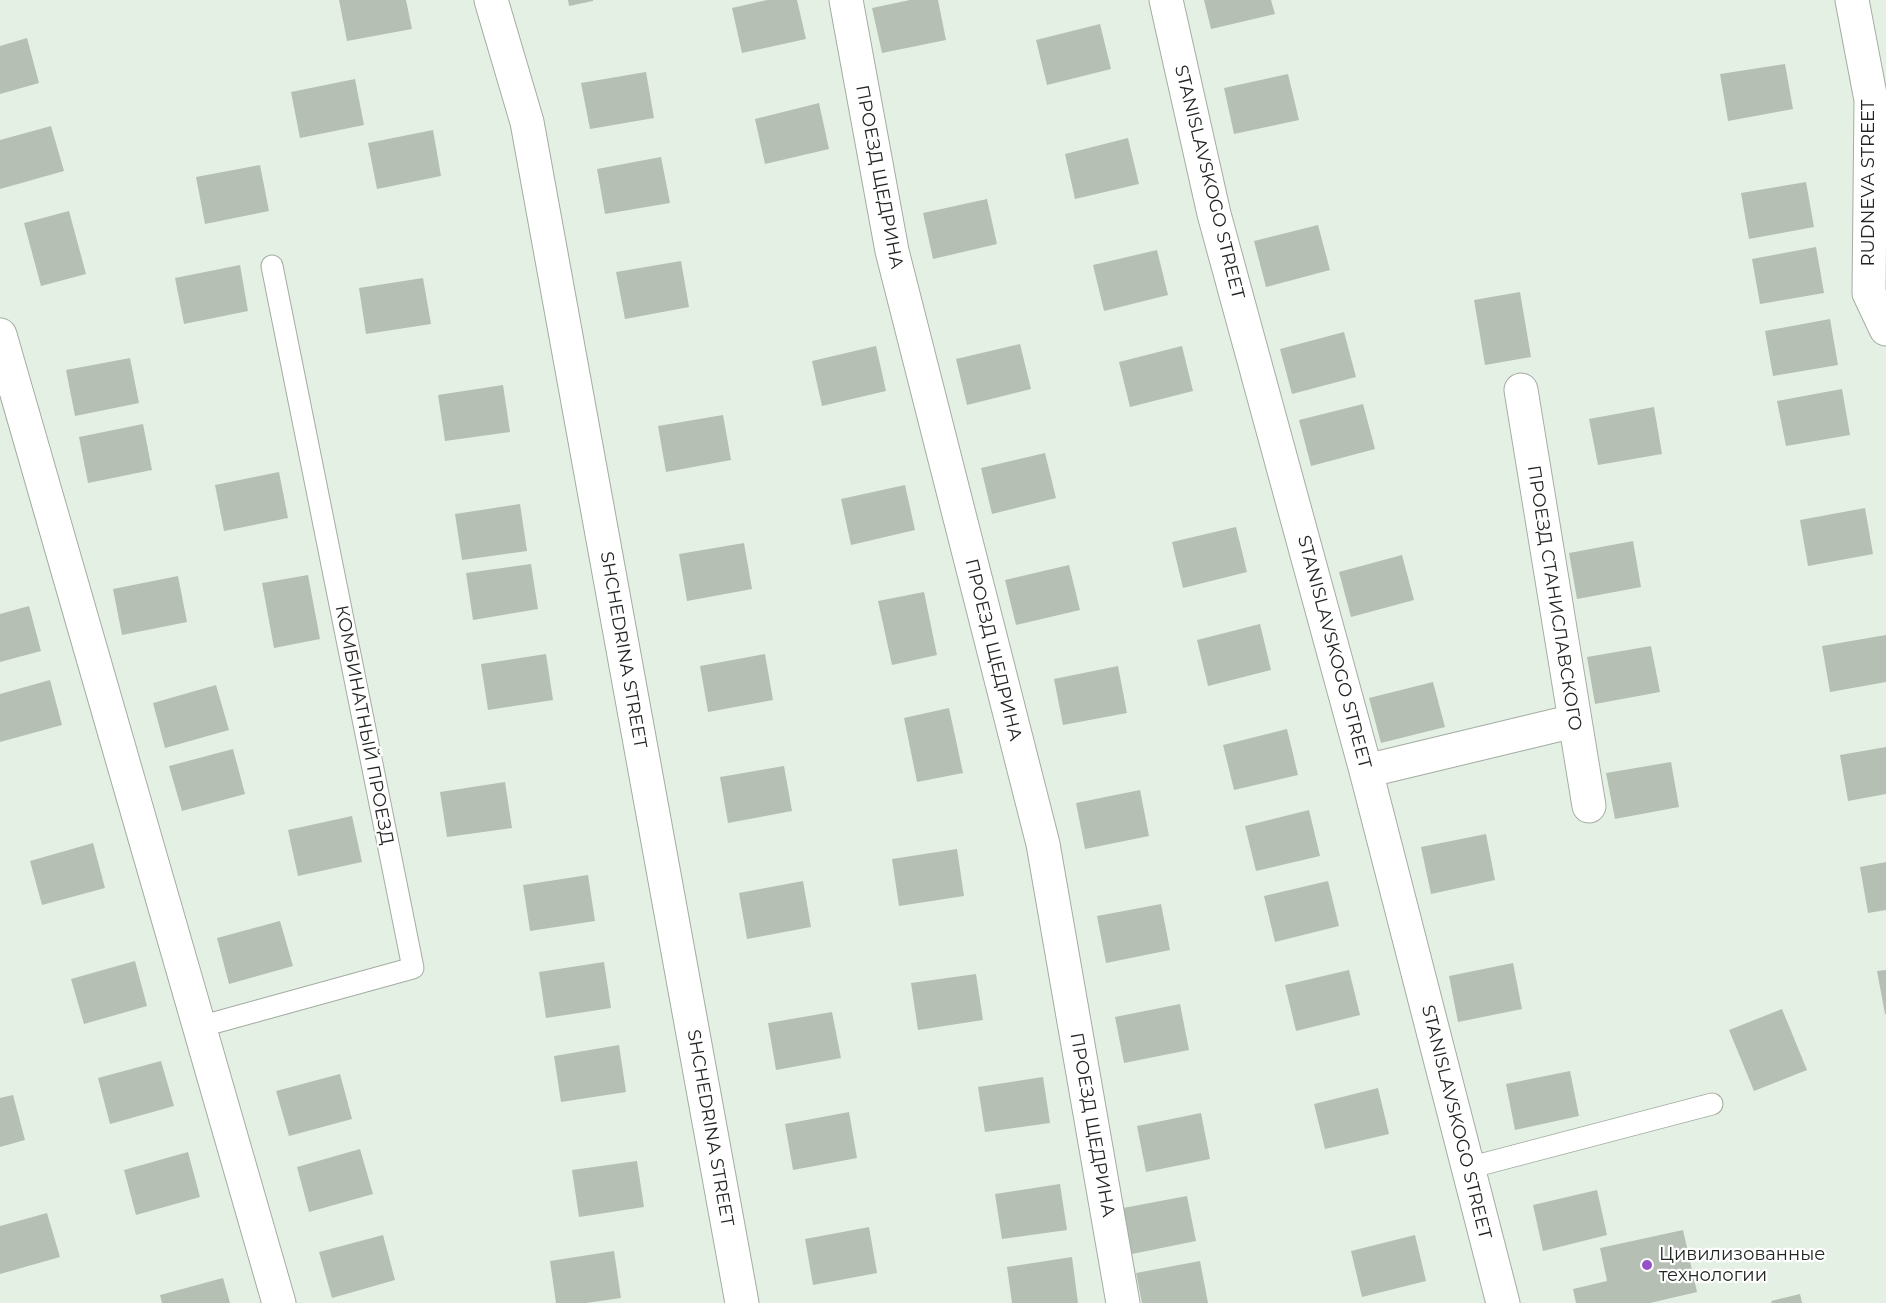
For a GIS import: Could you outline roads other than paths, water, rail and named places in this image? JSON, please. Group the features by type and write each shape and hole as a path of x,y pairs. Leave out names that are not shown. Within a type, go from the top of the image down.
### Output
{"street":[{"name":"SHCHEDRINA STREET","path":"491,0 527,122 742,1303"},
{"name":"ПРОЕЗД ЩЕДРИНА","path":"846,0 892,251 1043,844 1123,1303"},
{"name":"STANISLAVSKOGO STREET","path":"1166,0 1214,214 1366,771 1503,1303"},
{"name":"RUDNEVA STREET","path":"1852,0 1871,100 1869,292 1886,329"},
{"path":"0,335 279,1303"},
{"name":"ПРОЕЗД СТАНИСЛАВСКОГО","path":"1521,390 1589,806"},
{"path":"1366,771 1574,722"}],"lane":[{"name":"КОМБИНАТНЫЙ ПРОЕЗД","path":"199,1027 413,968 272,266"},
{"path":"1468,1168 1712,1104"}],"place":[{"name":"Цивилизованные технологии","path":"1647,1265"}]}
